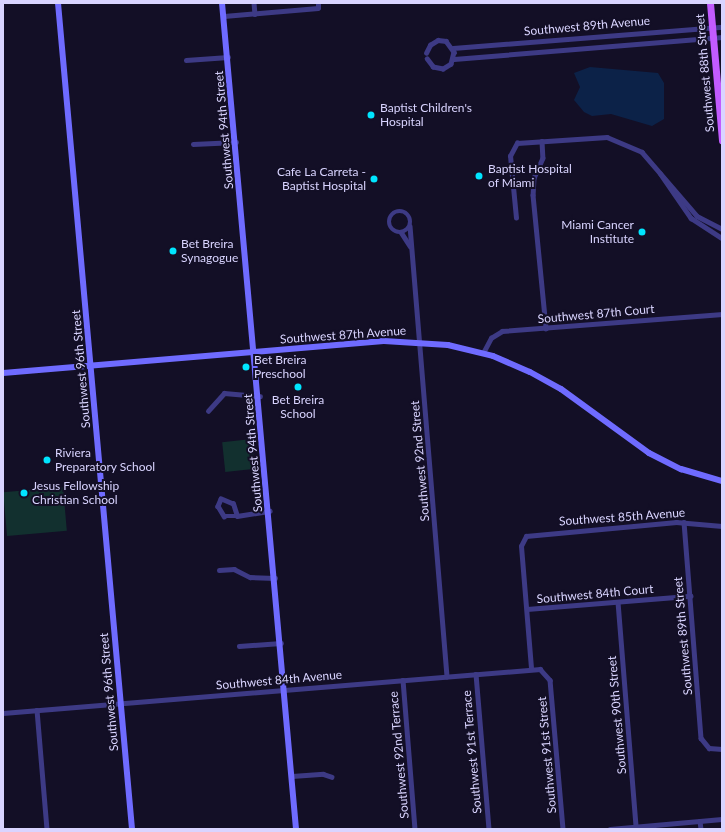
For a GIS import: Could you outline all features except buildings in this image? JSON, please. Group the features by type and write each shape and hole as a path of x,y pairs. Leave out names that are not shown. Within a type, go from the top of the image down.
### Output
{"main road":[{"name":"Southwest 88th Street","path":"710,3 722,140"}],"street":[{"name":"Southwest 96th Street","path":"58,3 92,365 132,829"},
{"name":"Southwest 94th Street","path":"222,3 260,396 296,829"},
{"path":"254,3 255,14"},
{"path":"224,16 255,14 318,6"},
{"name":"Southwest 89th Avenue","path":"453,48 722,27"},
{"name":"Southwest 89th Avenue","path":"454,59 722,37"},
{"path":"426,53 438,40 446,41 453,48 454,59 443,69 433,67 427,59"},
{"path":"186,60 228,57"},
{"path":"516,218 512,149 517,143 597,137 619,140 642,152 697,216 722,229"},
{"path":"542,141 543,158 534,178 534,195 546,328"},
{"path":"193,144 236,142"},
{"path":"660,173 691,218 722,238"},
{"path":"406,213 410,226 401,232 390,226 393,214 406,213"},
{"name":"Southwest 92nd Street","path":"410,226 410,246 447,676"},
{"name":"Southwest 92nd Street","path":"401,232 410,246"},
{"name":"Southwest 87th Court","path":"483,353 488,341 498,333 722,314"},
{"name":"Southwest 87th Avenue","path":"3,373 256,352 419,341 483,353 546,380 659,458 722,481"},
{"path":"208,411 224,393 260,396"},
{"path":"237,516 233,504 221,499 218,506 222,514 237,516 270,511"},
{"name":"Southwest 85th Avenue","path":"527,609 522,546 524,537 684,522 722,526"},
{"name":"Southwest 89th Street","path":"684,522 701,735 707,747 722,749"},
{"path":"219,570 234,569 250,577 275,578"},
{"name":"Southwest 84th Court","path":"527,609 690,596"},
{"name":"Southwest 90th Street","path":"618,602 636,827"},
{"path":"527,609 531,668"},
{"path":"239,646 281,643"},
{"name":"Southwest 84th Avenue","path":"3,713 476,674 531,668"},
{"name":"Southwest 91st Street","path":"531,668 543,670 550,680 563,829"},
{"name":"Southwest 91st Terrace","path":"476,674 489,829"},
{"name":"Southwest 92nd Terrace","path":"402,680 415,829"},
{"path":"37,710 47,829"},
{"path":"292,776 323,774 332,777"},
{"path":"610,829 722,820"},
{"path":"700,821 701,829"}],"green space":[{"path":"252,439 255,469 225,472 222,442"},
{"path":"63,487 67,531 7,536 3,492"}],"water":[{"path":"590,67 658,73 664,83 664,119 652,126 611,114 592,116 584,112 574,100 580,87 574,73"}],"place":[{"name":"Baptist Children's Hospital","path":"371,115"},
{"name":"Baptist Hospital of Miami","path":"479,176"},
{"name":"Cafe La Carreta - Baptist Hospital","path":"374,179"},
{"name":"Miami Cancer Institute","path":"642,232"},
{"name":"Bet Breira Synagogue","path":"173,251"},
{"name":"Bet Breira Preschool","path":"246,367"},
{"name":"Bet Breira School","path":"298,387"},
{"name":"Riviera Preparatory School","path":"47,460"},
{"name":"Jesus Fellowship Christian School","path":"24,493"}]}
